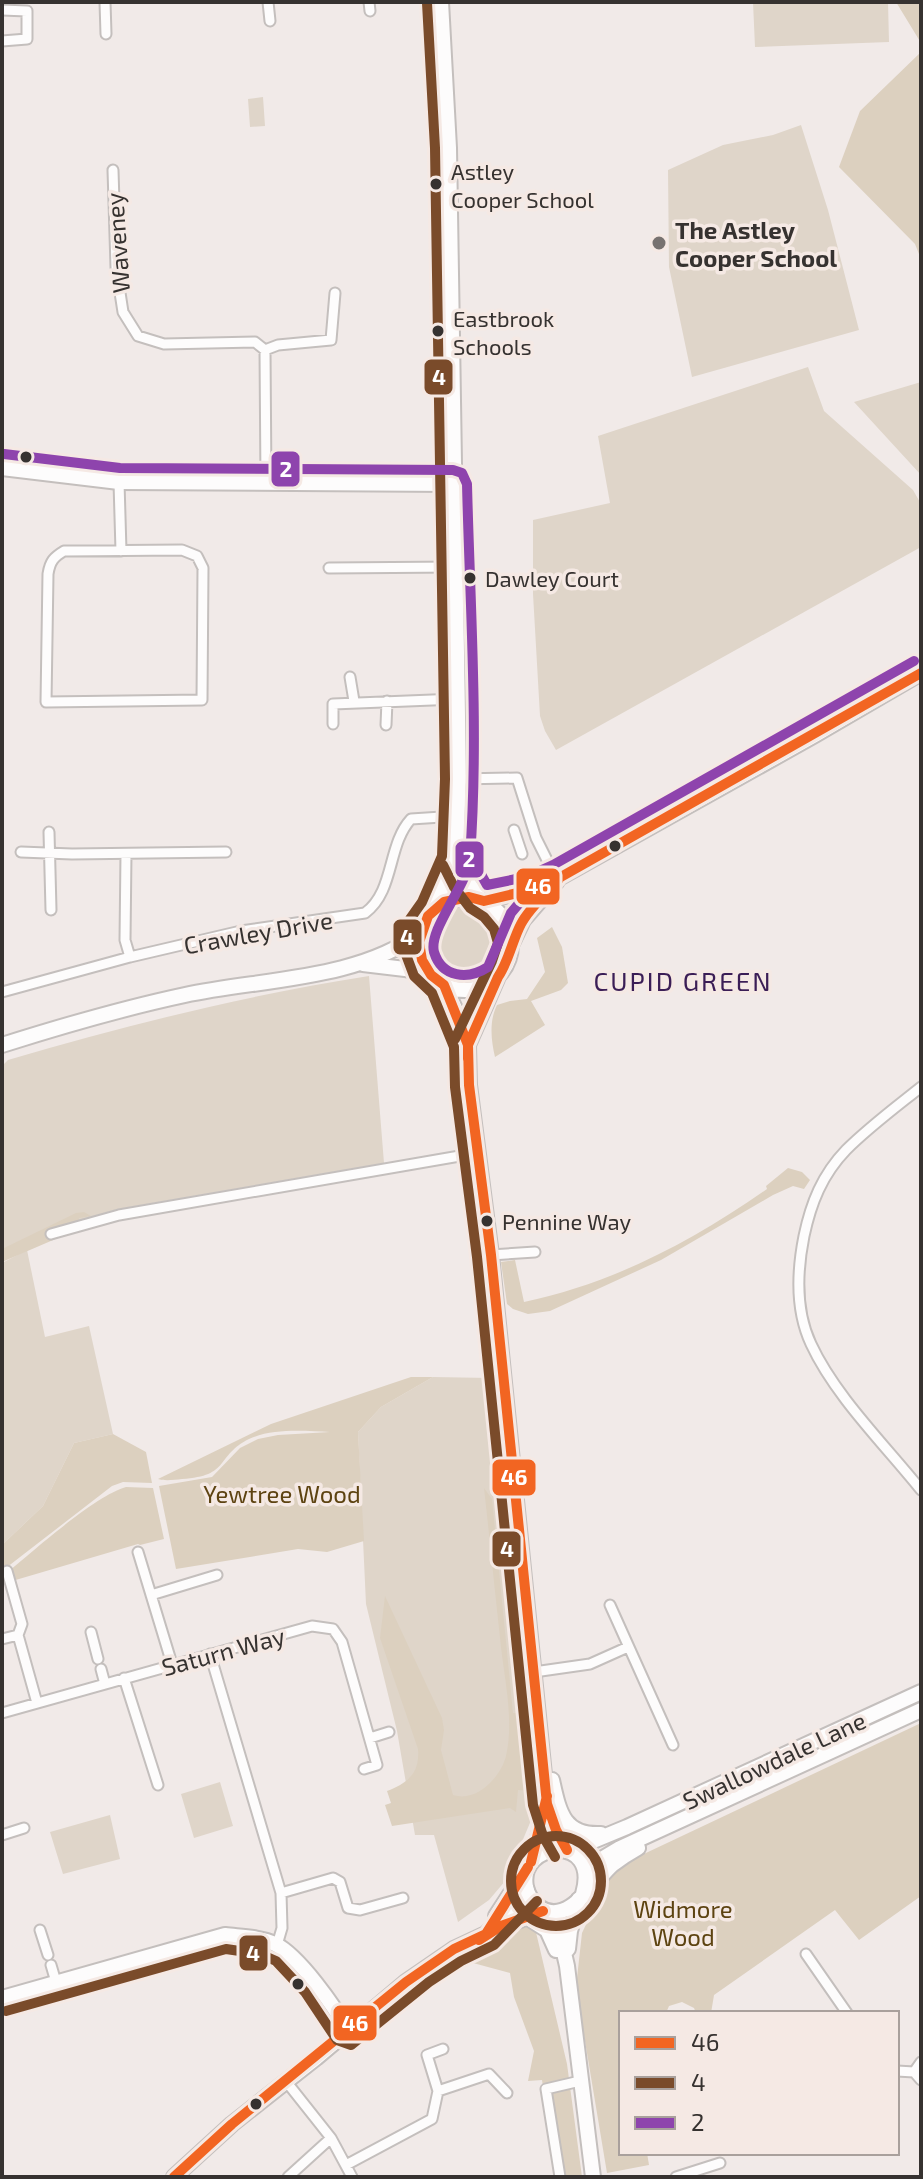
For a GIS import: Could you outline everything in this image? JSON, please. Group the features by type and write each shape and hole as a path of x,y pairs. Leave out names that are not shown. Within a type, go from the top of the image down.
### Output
{"main road":[{"path":"431,975 419,951 420,933 456,859 459,779 449,162 441,2"},
{"path":"2,468 119,482 453,484"},
{"path":"434,909 456,898 482,900 530,890 559,878 921,673"},
{"path":"456,859 466,880 482,900 501,914 512,943"},
{"path":"468,1045 523,920 559,878"},
{"path":"2,1045 185,995 362,964 401,948 420,933"},
{"path":"362,964 431,975 457,990 472,990 498,977"},
{"path":"444,985 468,1045 469,1085 491,1255 547,1804 556,1830 568,1850 579,1859 586,1875 570,1931 567,1966"},
{"name":"Swallowdale Lane","path":"568,1850 627,1827 921,1692"},
{"name":"Swallowdale Lane","path":"586,1875 609,1854 921,1710"},
{"name":"Swallowdale Lane","path":"540,1729 562,1814 568,1825 579,1832 597,1835 627,1827"},
{"path":"547,1804 525,1881 531,1901 546,1911 559,1931 567,1966 593,2177"},
{"name":"Swallowdale Lane","path":"581,1896 620,1859 705,1810"},
{"path":"486,1934 530,1865 547,1851 568,1850"},
{"path":"174,2177 285,2080 348,2031 453,1961 486,1934 527,1891"},
{"path":"486,1934 525,1916 565,1910 581,1896"},
{"path":"525,1916 543,1927 552,1939 571,2001"},
{"path":"2,1998 225,1935 255,1938 277,1945 303,1968 348,2031"}],"street":[{"path":"105,2 106,34"},
{"path":"268,2 270,21"},
{"path":"2,10 27,11 27,39 2,41"},
{"name":"Waveney","path":"113,170 116,267 123,312 138,336 164,344 255,342 265,350"},
{"path":"266,483 265,350 278,345 331,340 335,293"},
{"path":"119,482 121,551"},
{"path":"182,550 197,556 203,568 202,700 46,702 49,563 64,551 121,551 182,550"},
{"path":"329,568 456,567"},
{"path":"350,677 354,701"},
{"path":"333,724 333,704 457,699"},
{"path":"386,725 387,701"},
{"path":"459,779 517,778 536,838 547,860"},
{"name":"Crawley Drive","path":"2,992 241,931 365,913 377,904 401,830 411,819 457,816"},
{"path":"514,830 522,854"},
{"path":"49,832 51,910"},
{"path":"518,842 536,838"},
{"path":"21,852 226,852"},
{"path":"126,854 125,940 130,957"},
{"path":"921,1087 846,1150 822,1180 810,1208 798,1280 801,1310 811,1343 837,1386 921,1490"},
{"path":"51,1234 119,1215 477,1153"},
{"path":"491,1255 535,1252"},
{"path":"138,1552 172,1664"},
{"path":"7,1571 22,1624 18,1635 37,1703"},
{"path":"151,1595 217,1575"},
{"path":"610,1605 673,1745"},
{"name":"Saturn Way","path":"2,1713 312,1626 333,1629 342,1642 377,1765 364,1769"},
{"path":"91,1632 98,1659"},
{"path":"2,1639 18,1635"},
{"path":"534,1672 590,1664 628,1647"},
{"path":"210,1654 281,1893 282,1928 277,1945"},
{"path":"101,1669 105,1684"},
{"path":"124,1678 158,1785"},
{"path":"370,1738 389,1732"},
{"path":"2,1835 24,1828"},
{"path":"281,1893 333,1878 340,1882 348,1908 360,1910 403,1898"},
{"path":"40,1930 56,1982"},
{"path":"806,1954 846,2011"},
{"path":"346,2165 432,2119 438,2091 427,2055 443,2049"},
{"path":"918,2076 921,2062"},
{"path":"438,2091 489,2074 507,2093"},
{"path":"285,2080 331,2138 352,2177"},
{"path":"560,2177 546,2089 580,2081"},
{"path":"288,2177 331,2138"},
{"path":"676,2177 720,2163"}],"shaded area":[{"path":"753,2 888,2 889,42 755,47"},
{"path":"263,97 265,126 250,127 248,99"},
{"path":"801,125 828,210 859,330 692,377 669,267 668,170 723,145 773,135"},
{"path":"808,367 824,411 913,490 921,504 921,547 556,750 540,716 533,594 533,520 610,503 598,436"},
{"path":"921,382 921,475 854,402"},
{"path":"464,903 479,906 492,915 501,928 504,943 501,958 492,971 479,980 464,983 449,980 436,971 427,958 424,943 427,928 436,915 449,906"},
{"path":"369,976 384,1163 118,1209 41,1231 2,1250 2,1066 8,1060 187,1012"},
{"path":"27,1250 45,1337 89,1326 113,1434 74,1443 43,1506 2,1545 2,1263"},
{"path":"433,1377 490,1378 532,1818 506,1880 489,1900 458,1922 434,1835 415,1835 397,1731 366,1604 358,1432 381,1407"},
{"path":"220,1782 233,1826 194,1838 181,1794"},
{"path":"110,1815 120,1859 63,1874 50,1832"}],"green space":[{"path":"896,2 921,2 921,43"},
{"path":"921,52 921,259 915,244 839,167 860,111"},
{"path":"552,927 562,947 568,983 561,990 531,1001 545,1025 495,1057 492,1031 497,1005 527,999 545,972 537,938"},
{"path":"788,1168 802,1172 810,1180 804,1189 793,1186 773,1195 661,1260 550,1311 528,1314 507,1304 501,1262 515,1260 524,1302 590,1284 681,1243 767,1189 766,1186"},
{"path":"84,1212 91,1216 79,1218 81,1228 2,1262 2,1249"},
{"name":"Yewtree Wood","path":"411,1377 433,1377 381,1407 358,1432 364,1541 327,1552 298,1549 176,1569 159,1486 212,1477 240,1448 258,1439 330,1432 268,1433 238,1445 216,1470 208,1474 176,1480 158,1479 271,1424"},
{"path":"113,1434 146,1452 152,1483 123,1482 112,1486 2,1571 2,1545 43,1506 74,1443"},
{"path":"126,1487 153,1488 164,1539 2,1584 2,1577 62,1527 97,1502"},
{"path":"484,1488 492,1499 513,1713 523,1714 531,1791 518,1790 516,1812 510,1808 392,1826 385,1805 391,1803 387,1791 401,1784 415,1771 418,1749 380,1638 385,1596 442,1718 441,1750 453,1795 479,1792 499,1772 506,1756 508,1702"},
{"name":"Widmore Wood","path":"921,1723 921,1896 859,1940 835,1910 714,1995 711,2011 695,2011 682,2002 669,2006 667,2011 619,2011 619,2155 647,2155 649,2165 607,2173 576,1987 582,1933 612,1869"},
{"path":"517,1926 535,1928 567,2064 582,2177 557,2177 542,2080 528,2081 534,2051 514,1997 510,1973 462,1960"}],"transit line":[{"name":"4","path":"427,3 435,148 445,779 442,856 422,902 410,919 405,952 414,976 432,993 454,1047 455,1087 477,1257 533,1805 543,1836 555,1857"},
{"name":"2","path":"4,454 120,468 453,470 462,473 467,484 472,623 473,810 468,868 434,942 434,952 443,967 449,972 464,975 488,967 511,913 548,869"},
{"name":"2","path":"469,853 487,885 526,877 553,865 914,661"},
{"name":"46","path":"567,1850 547,1804 491,1255 469,1085 468,1045 444,985 431,975 422,960 419,942 428,916 444,902 469,897 484,901 530,890 559,878 921,673"},
{"name":"4","path":"443,865 470,908 484,917 494,929 498,943 455,1039"},
{"name":"46","path":"468,1059 468,1045 521,924 559,879"},
{"name":"46","path":"531,1862 547,1796"},
{"name":"4","path":"556,1836 573,1840 588,1849 597,1864 601,1881 597,1898 588,1913 573,1922 556,1926 539,1922 524,1913 515,1898 511,1881 515,1864 524,1849 539,1840 556,1836"},
{"name":"46","path":"174,2177 232,2124 406,1982 454,1949 486,1934 528,1867"},
{"name":"4","path":"6,2011 226,1949 260,1954 276,1961 305,1992 337,2040 351,2045 429,1982 461,1961 494,1945 537,1901"},
{"name":"46","path":"479,1940 501,1926 543,1911"}],"place":[{"name":"Astley Cooper School","path":"436,184"},
{"name":"The Astley Cooper School","path":"659,243"},
{"name":"Eastbrook Schools","path":"438,331"},
{"name":"Dawley Court","path":"470,578"},
{"name":"Pennine Way","path":"487,1221"}],"district":[{"name":"CUPID GREEN","path":"683,980"}]}
